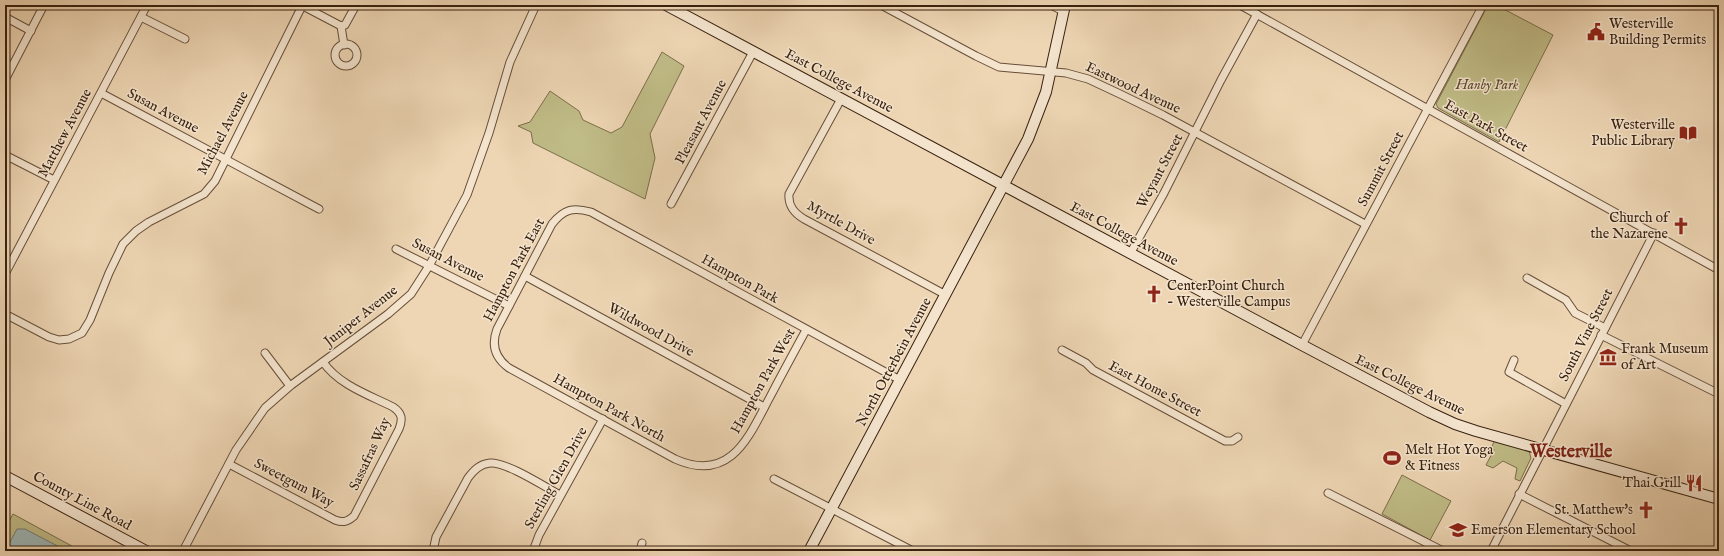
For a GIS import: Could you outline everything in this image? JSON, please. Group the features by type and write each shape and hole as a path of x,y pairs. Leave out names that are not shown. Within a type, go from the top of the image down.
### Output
{"street":[{"path":"5,80 44,5"},
{"name":"Matthew Avenue","path":"5,274 147,5"},
{"path":"302,5 340,26 345,25 356,5"},
{"name":"Michael Avenue","path":"5,314 49,337 59,340 69,339 82,332 90,320 109,272 123,244 136,231 150,222 204,194 215,181 302,5"},
{"name":"Juniper Avenue","path":"183,551 236,450 265,408 290,386 388,314 411,294 430,266 467,195 489,133 510,62 524,28 536,5"},
{"name":"East College Avenue","path":"666,5 1130,254 1447,421 1476,431 1719,499"},
{"name":"Eastwood Avenue","path":"881,5 994,64 1020,69 1050,71 1088,79 1195,132 1366,224"},
{"path":"1051,5 1064,8"},
{"name":"East Park Street","path":"1240,5 1719,270"},
{"name":"Summit Street","path":"1302,345 1483,5"},
{"name":"North Otterbein Avenue","path":"809,551 1004,186 1038,117 1046,92 1064,8"},
{"name":"Weyant Street","path":"1130,254 1164,193 1257,14"},
{"path":"5,17 31,31"},
{"path":"141,18 185,39"},
{"path":"340,26 344,45"},
{"name":"Pleasant Avenue","path":"671,204 753,52"},
{"name":"Susan Avenue","path":"101,93 319,209"},
{"name":"Myrtle Drive","path":"841,99 789,194 790,205 798,215 946,295"},
{"path":"5,155 54,180"},
{"name":"Hampton Park","path":"566,211 579,209 591,212 900,380"},
{"name":"Hampton Park East","path":"494,347 496,332 552,224 558,216 566,211"},
{"name":"South Vine Street","path":"1491,551 1654,233"},
{"name":"Susan Avenue","path":"396,249 509,306"},
{"name":"Wildwood Drive","path":"525,276 764,408"},
{"path":"1527,278 1566,300 1575,313 1605,328"},
{"name":"Hampton Park West","path":"725,461 743,445 806,330"},
{"path":"1601,335 1719,394"},
{"name":"Hampton Park North","path":"494,347 499,358 509,368 683,463 694,466 706,466 725,461"},
{"name":"East Home Street","path":"1062,350 1086,364 1093,370 1225,441 1232,441 1238,437"},
{"path":"265,352 290,386"},
{"path":"1514,360 1508,372 1566,404"},
{"name":"Sassafras Way","path":"323,362 329,371 347,384 393,407 401,416 399,429 354,516 348,521"},
{"name":"Sterling Glen Drive","path":"533,551 539,535 560,495 603,419"},
{"path":"433,551 436,537 468,478 474,470 482,465 496,463 509,468 560,495"},
{"name":"Sweetgum Way","path":"229,464 335,520 341,522 348,521"},
{"name":"County Line Road","path":"5,476 146,551"},
{"path":"774,479 832,507 913,551"},
{"path":"1328,493 1443,551"},
{"path":"1520,494 1631,551"},
{"path":"640,551 642,543"}],"green space":[{"name":"Hanby Park","path":"1488,5 1496,5 1553,35 1499,142 1438,108 1436,104"},
{"path":"662,52 684,66 650,134 655,158 645,199 533,143 531,132 518,126 530,122 550,91 579,111 583,120 611,133 622,127"},
{"path":"1495,440 1529,451 1531,458 1520,481 1515,479 1517,468 1503,461 1493,468 1486,465 1494,450 1492,446"},
{"path":"1402,475 1451,501 1430,540 1382,514"},
{"path":"13,514 81,551 5,551 5,528"}],"water":[{"path":"17,529 25,529 67,551 5,551"}],"place":[{"name":"Westerville Building Permits","path":"1596,32"},
{"name":"Westerville Public Library","path":"1688,133"},
{"name":"Church of the Nazarene","path":"1681,226"},
{"name":"CenterPoint Church - Westerville Campus","path":"1154,294"},
{"name":"Frank Museum of Art","path":"1608,357"},
{"name":"Melt Hot Yoga & Fitness","path":"1392,458"},
{"name":"Thai Grill","path":"1694,483"},
{"name":"St. Matthew's","path":"1646,510"},
{"name":"Emerson Elementary School","path":"1458,530"}],"district":[{"name":"Westerville","path":"1571,452"}]}
